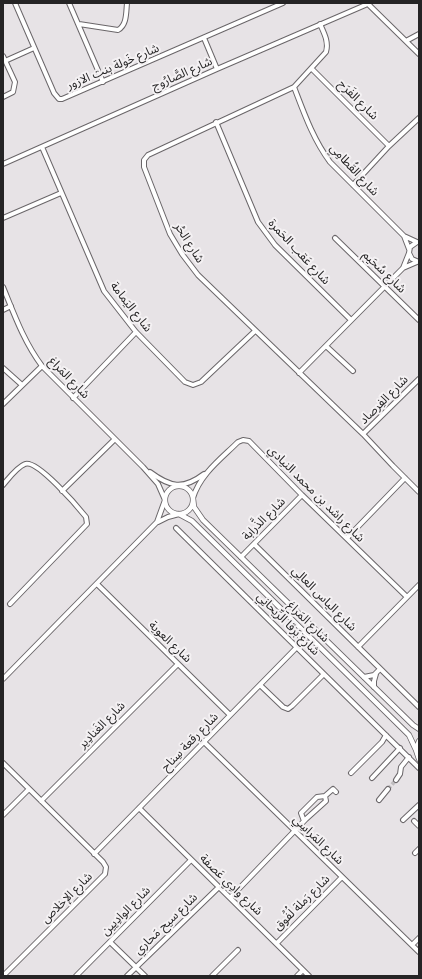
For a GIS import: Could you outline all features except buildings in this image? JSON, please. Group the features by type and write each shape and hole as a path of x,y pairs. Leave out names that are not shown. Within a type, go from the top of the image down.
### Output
{"street":[{"name":"شارع خَولة بنت الازور","path":"15,3 54,93 59,99 66,98 283,3"},
{"path":"69,3 103,82"},
{"path":"78,24 118,30 125,23 127,3"},
{"path":"369,3 419,54"},
{"name":"شارع الصَّارُوج","path":"3,164 369,3"},
{"name":"شارع الحُر","path":"320,24 327,41 328,48 312,69 294,87 216,122 148,155 143,164 170,234 182,254 198,274 255,331 363,434 419,492"},
{"path":"406,41 419,34"},
{"path":"204,38 217,69"},
{"path":"5,61 34,48"},
{"path":"3,56 15,82 13,92 3,97"},
{"name":"شارع الفَرَح","path":"312,69 389,146"},
{"name":"شارع القُطامِي","path":"294,87 315,139 320,149 330,162 404,236 418,242"},
{"path":"353,185 389,146 419,118"},
{"name":"شارع عَقب الحَمرة","path":"216,122 254,214 262,228 275,245 351,320"},
{"name":"شارع اليَمامة","path":"42,147 104,291 136,332 185,382 193,385 201,382 255,331"},
{"path":"3,218 61,193"},
{"name":"شارع القُطامِي","path":"404,236 409,251"},
{"name":"شارع سُحَيم","path":"335,238 419,320"},
{"path":"403,268 412,245 418,242"},
{"path":"409,251 412,259 418,262"},
{"path":"299,373 403,268 418,262"},
{"name":"شارع المَراغ","path":"3,287 27,343 42,366 143,467 158,484 165,500"},
{"path":"3,310 11,306"},
{"path":"73,398 136,332"},
{"path":"326,346 352,371"},
{"path":"3,404 42,366"},
{"path":"3,368 22,385"},
{"name":"شارع الفِرصاد","path":"363,434 419,379"},
{"path":"62,490 115,439"},
{"name":"شارع راشد بن محمد النيادي","path":"180,486 193,482 209,470 238,442 243,440 249,441 407,597"},
{"path":"3,485 20,467 30,463 36,466 62,490 86,517 87,524 10,604"},
{"name":"شارع المَراغ","path":"143,467 164,482 180,486"},
{"name":"شارع راشد بن محمد النيادي","path":"194,498 198,486 209,470"},
{"path":"346,538 405,478"},
{"path":"3,679 157,522 168,517 184,514 192,508 194,498 186,487 174,486 169,490 166,494 157,522"},
{"name":"شارع الذَّرابة","path":"241,557 302,495"},
{"name":"شارع المَراغ","path":"194,498 194,507 203,520 413,725 419,729"},
{"path":"165,500 169,510 179,514"},
{"name":"شارع المَراغ","path":"179,514 192,521 409,735 419,759"},
{"name":"شارع بَرقا الرِّيحانِي","path":"176,528 298,646 324,674 419,768"},
{"name":"شارع الياس العالِي","path":"254,544 419,707"},
{"name":"شارع العوية","path":"97,584 230,715"},
{"path":"358,647 419,585"},
{"path":"300,628 298,646 314,642"},
{"name":"شارع رِقعة سِناح","path":"94,854 298,646"},
{"name":"شارع الغَنادِير","path":"41,801 178,664"},
{"path":"374,687 376,674 380,669"},
{"path":"3,670 8,674"},
{"path":"260,685 283,707 288,709 324,674"},
{"path":"364,677 369,677 376,674"},
{"path":"351,773 380,744 386,735"},
{"path":"416,750 419,741"},
{"name":"شارع المَراسِي","path":"204,742 419,952"},
{"path":"372,778 400,748"},
{"path":"396,780 400,774 401,767 409,757"},
{"name":"شارع الإخلاص","path":"3,763 106,867 105,874 3,976"},
{"path":"3,815 29,789"},
{"path":"304,821 301,813 317,797 325,796 333,789 336,792"},
{"path":"379,800 388,789"},
{"path":"230,898 304,821 326,801 325,796"},
{"path":"404,820 419,805"},
{"name":"شارع وادِي عَصفة","path":"139,808 310,976"},
{"path":"414,821 419,826"},
{"path":"415,853 419,849"},
{"name":"شارع الوادِيين","path":"76,976 191,860"},
{"name":"شارع رَملة لُفُوق","path":"276,943 342,877"},
{"name":"شارع سيح مَحاري","path":"127,976 219,887"},
{"path":"412,945 419,938"},
{"path":"110,942 145,976"},
{"path":"212,976 238,950"},
{"path":"297,976 303,970"}],"tunnel":[{"path":"388,789 396,780"}]}
